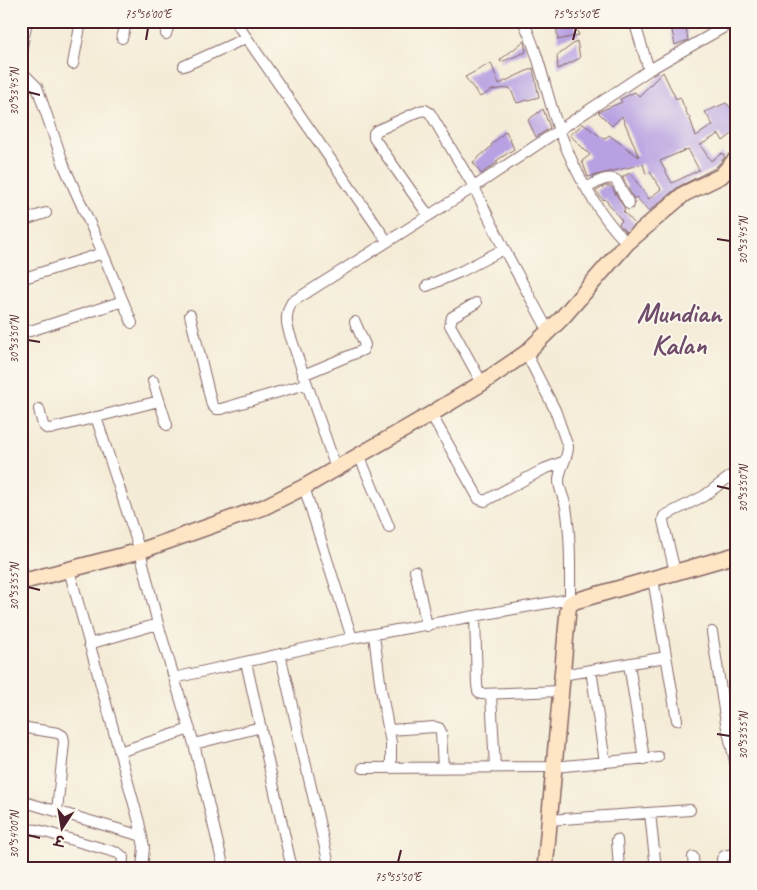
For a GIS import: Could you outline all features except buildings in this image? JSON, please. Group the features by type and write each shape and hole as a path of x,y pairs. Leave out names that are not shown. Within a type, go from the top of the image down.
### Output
{"street":[{"path":"73,64 81,21"},
{"path":"122,38 127,21"},
{"path":"166,34 170,21"},
{"path":"235,21 387,241"},
{"path":"523,21 559,130 586,188 610,226 627,244"},
{"path":"634,21 649,70"},
{"path":"336,468 286,323 287,311 292,302 474,187 649,70 735,21"},
{"path":"21,51 25,22"},
{"path":"184,66 246,38"},
{"path":"21,71 37,87 65,168 132,323"},
{"path":"428,215 374,138 376,131 425,110 430,113 474,187 504,249 549,332"},
{"path":"22,577 69,570 140,551 264,507 304,487 431,414 526,353 549,332 627,244 684,194 722,176 734,168"},
{"path":"586,188 607,178 612,178 616,180 629,204"},
{"path":"21,221 46,213"},
{"path":"427,286 462,271 504,249"},
{"path":"21,279 103,253"},
{"path":"21,329 30,331 123,301"},
{"path":"476,303 452,317 450,325 482,383"},
{"path":"190,316 212,405 216,409 221,410 305,379 363,350 365,345 355,322"},
{"path":"526,353 556,410 568,447 559,482 566,506 569,533 570,602 560,691 545,869"},
{"path":"153,381 167,425"},
{"path":"39,408 43,425 50,429 159,401"},
{"path":"431,414 479,499 482,501 485,502 544,469 563,462"},
{"path":"96,417 140,551 158,624 194,744 224,869"},
{"path":"359,454 390,527"},
{"path":"676,572 664,516 704,496 736,472"},
{"path":"304,487 352,638"},
{"path":"174,678 352,638 475,616 570,602 736,555"},
{"path":"69,570 142,836 144,847 142,869"},
{"path":"414,571 427,626"},
{"path":"653,579 677,720"},
{"path":"475,616 477,685 478,691 481,694 560,691"},
{"path":"89,644 158,624"},
{"path":"712,632 726,723 736,765"},
{"path":"374,634 381,689 389,730 391,768"},
{"path":"280,654 330,869"},
{"path":"562,676 666,657"},
{"path":"246,662 292,869"},
{"path":"629,664 644,759"},
{"path":"591,670 605,762"},
{"path":"491,695 495,767"},
{"path":"21,727 58,733 63,736 64,742 56,811"},
{"path":"194,744 261,727"},
{"path":"389,730 439,728 441,732 443,768"},
{"path":"119,752 190,729"},
{"path":"363,768 554,767 658,757"},
{"path":"21,801 142,836"},
{"path":"549,820 690,810"},
{"path":"650,813 656,869"},
{"path":"21,829 38,830 118,853 123,857 122,869"},
{"path":"617,840 619,869"},
{"path":"724,869 722,859 724,856 736,853"},
{"path":"693,857 694,869"},
{"path":"21,864 38,869"}],"district":[{"name":"Mundian Kalan","path":"679,328"}]}
